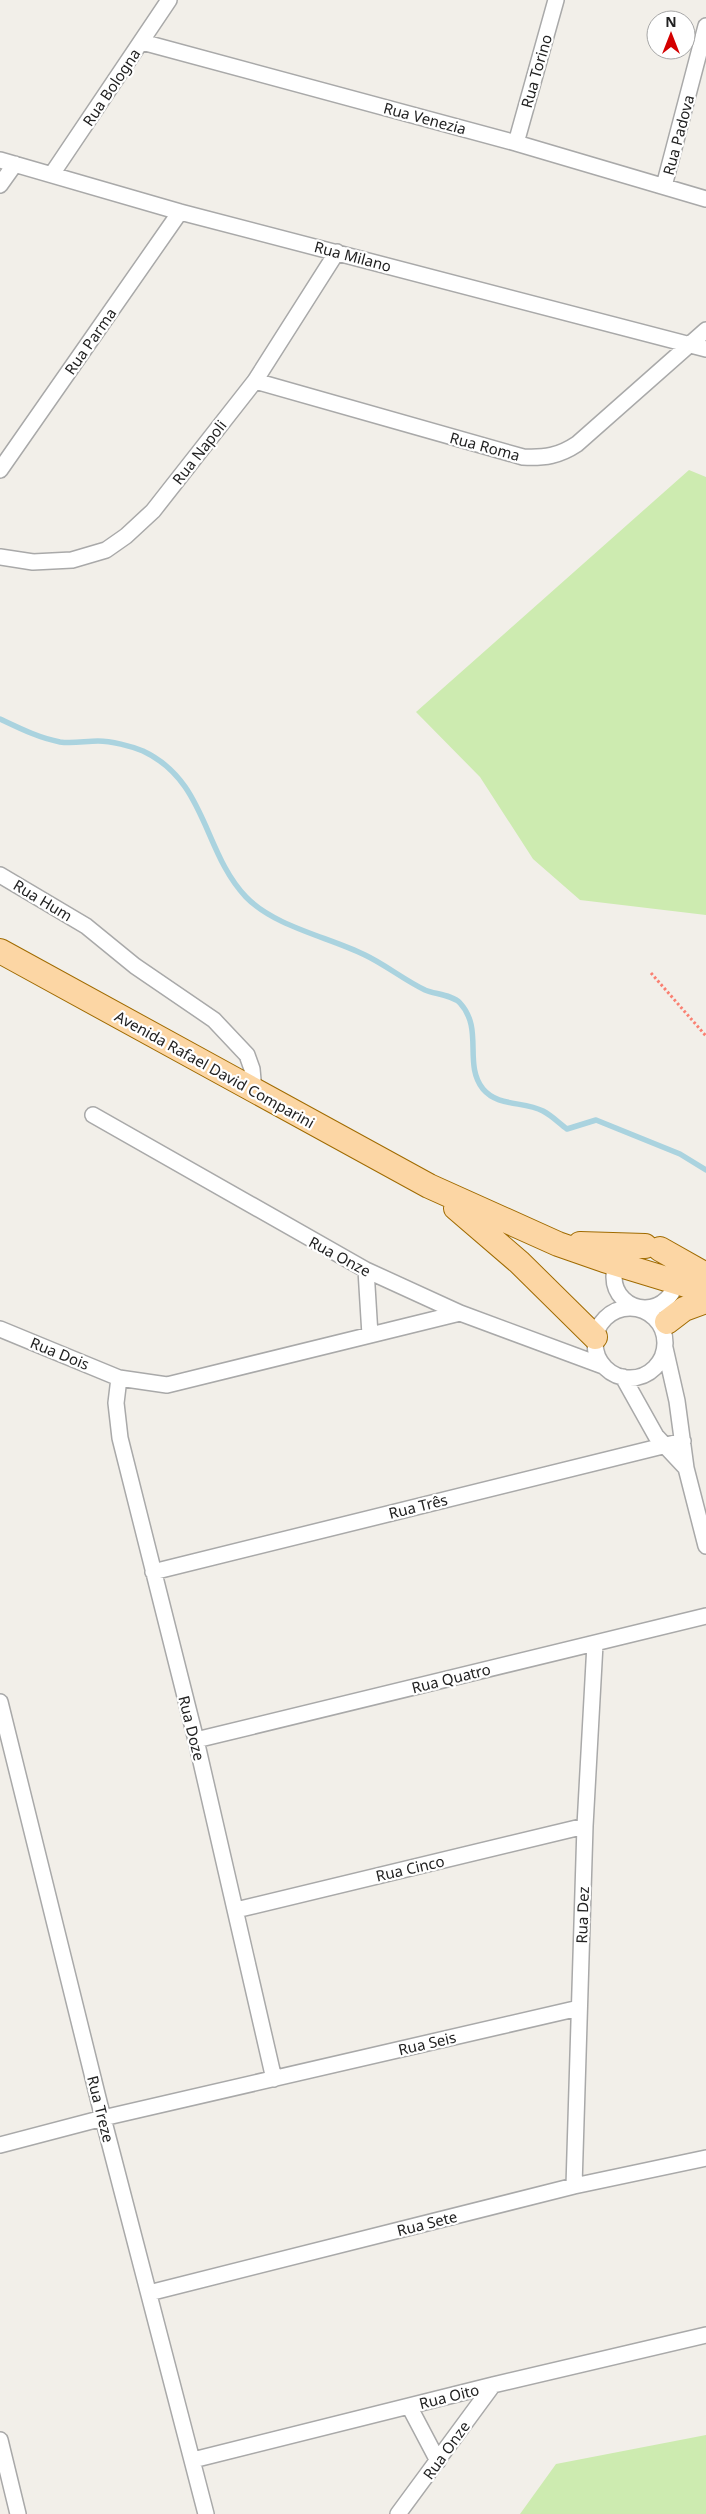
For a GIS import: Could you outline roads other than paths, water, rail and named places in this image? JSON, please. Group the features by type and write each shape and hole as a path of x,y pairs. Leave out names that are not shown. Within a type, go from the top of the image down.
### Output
{"main road":[{"name":"Avenida Rafael David Comparini","path":"0,951 430,1186"},
{"path":"430,1186 558,1244 617,1264 674,1289 706,1291"},
{"path":"430,1186 600,1328"},
{"path":"558,1244 653,1247 706,1275"},
{"path":"666,1335 684,1309 706,1301"}],"street":[{"name":"Rua Bologna","path":"52,174 169,0"},
{"name":"Rua Torino","path":"516,143 551,1"},
{"name":"Rua Padova","path":"664,186 706,26"},
{"name":"Rua Venezia","path":"142,42 516,143 706,199"},
{"name":"Rua Milano","path":"0,160 180,212 706,349"},
{"path":"0,185 15,164"},
{"name":"Rua Parma","path":"0,470 180,212"},
{"name":"Rua Napoli","path":"0,557 33,562 72,560 106,550 126,536 153,511 255,381 337,252"},
{"name":"Rua Roma","path":"255,381 524,457 539,458 554,456 577,444 706,330"},
{"name":"Rua Hum","path":"0,875 86,926 135,966 214,1020 247,1056 252,1069 254,1091"},
{"name":"Rua Onze","path":"92,1115 366,1270 460,1312 603,1366"},
{"path":"617,1290 600,1328 596,1352 603,1366 612,1373 623,1377 638,1377 650,1372 660,1361 666,1335 674,1289 674,1264 653,1247 631,1249 617,1264 614,1277 617,1290 622,1298 652,1315 666,1335 678,1401 686,1468 706,1546"},
{"path":"366,1270 370,1335"},
{"path":"600,1328 620,1309 656,1306 674,1289"},
{"name":"Rua Dois","path":"0,1329 119,1378 167,1386 460,1312"},
{"path":"623,1377 648,1424 663,1446 686,1468"},
{"name":"Rua Doze","path":"119,1378 116,1403 120,1438 196,1740 274,2079"},
{"name":"Rua Três","path":"153,1572 683,1441"},
{"name":"Rua Quatro","path":"196,1740 706,1616"},
{"name":"Rua Dez","path":"574,2186 585,1826 595,1644"},
{"name":"Rua Treze","path":"0,1702 103,2118 206,2514"},
{"name":"Rua Cinco","path":"236,1910 585,1826"},
{"name":"Rua Seis","path":"0,2145 103,2118 579,2008"},
{"name":"Rua Sete","path":"149,2292 574,2186 706,2158"},
{"name":"Rua Oito","path":"193,2460 493,2385 706,2335"},
{"name":"Rua Onze","path":"398,2514 493,2385"},
{"path":"409,2406 438,2461"},
{"path":"0,2440 18,2514"}],"waterway":[{"path":"0,719 37,735 60,742 103,741 127,746 143,751 164,764 180,780 192,799 232,879 246,897 258,907 287,924 365,955 425,990 448,996 460,1003 467,1013 471,1024 474,1069 477,1079 489,1095 496,1099 543,1111 567,1129 596,1120 680,1154 706,1170"}]}
